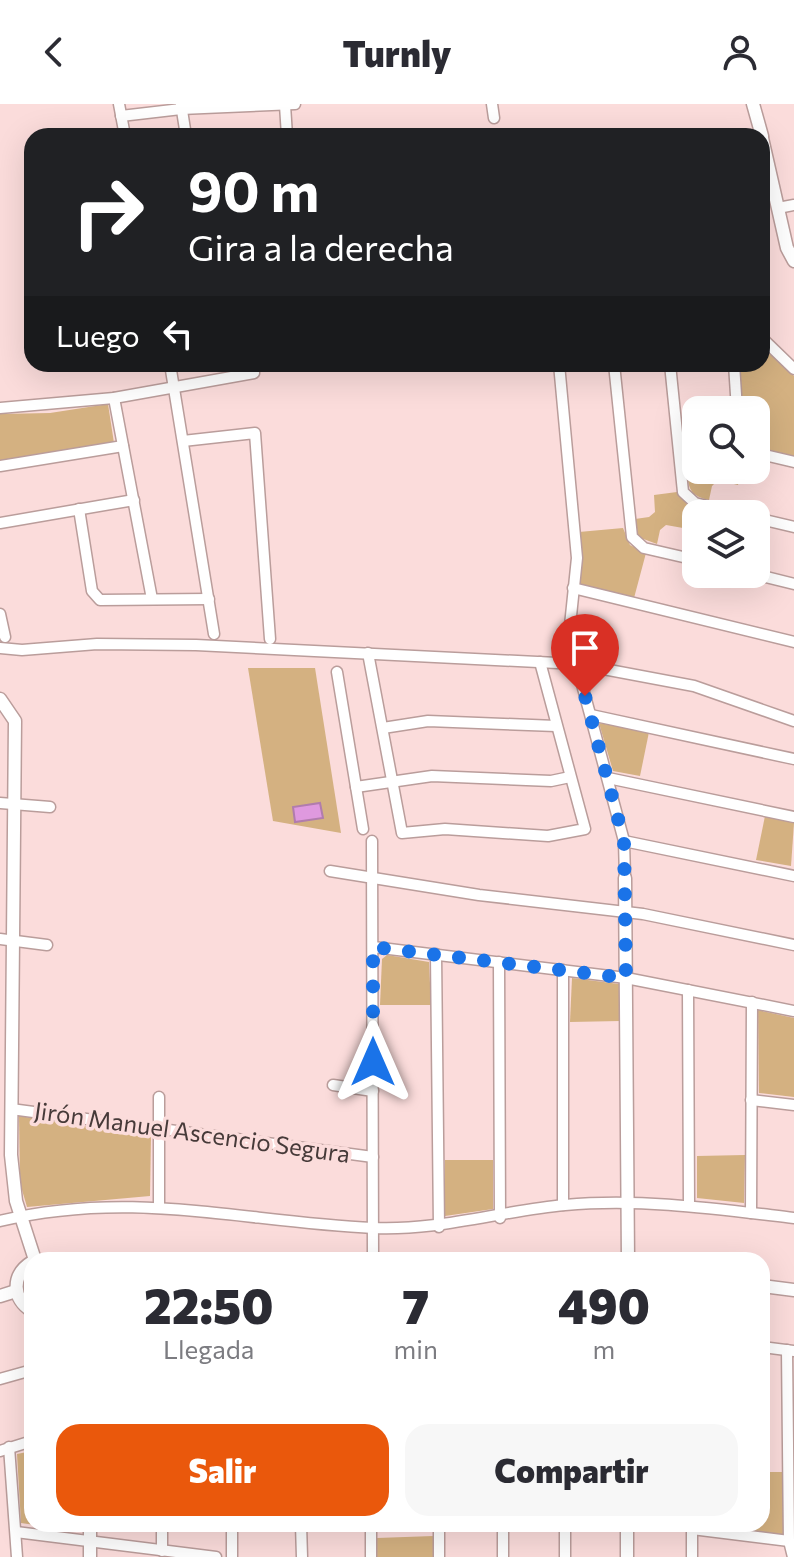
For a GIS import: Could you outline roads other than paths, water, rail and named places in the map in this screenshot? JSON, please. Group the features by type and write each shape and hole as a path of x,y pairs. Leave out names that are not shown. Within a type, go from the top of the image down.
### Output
{"street":[{"path":"120,110 295,104"},
{"path":"492,104 494,118"},
{"path":"753,104 760,128"},
{"path":"285,105 286,128"},
{"path":"181,106 185,128"},
{"path":"770,172 787,248 794,261"},
{"path":"778,208 794,205"},
{"path":"770,346 794,369"},
{"path":"172,372 214,634"},
{"path":"0,408 114,398 175,387 222,372"},
{"path":"248,372 254,373"},
{"path":"560,372 577,558 566,664"},
{"path":"615,372 632,537 644,548 682,557"},
{"path":"671,372 683,492 692,500"},
{"path":"735,372 736,396"},
{"path":"114,398 152,599"},
{"path":"183,441 255,433 270,639"},
{"path":"0,466 123,446"},
{"path":"770,456 794,462"},
{"path":"0,523 134,500"},
{"path":"79,509 92,591 100,600 209,599"},
{"path":"770,521 794,527"},
{"path":"770,578 794,584"},
{"path":"573,588 794,642"},
{"path":"0,614 5,637"},
{"path":"0,648 22,650 97,644 196,645 566,664 694,686 794,721"},
{"path":"368,653 402,833 445,829 548,836 585,829 540,662"},
{"path":"337,672 363,829"},
{"path":"580,677 624,841 628,1252"},
{"path":"0,699 15,721 14,804 6,939 11,1155 21,1216 32,1252"},
{"path":"591,715 794,759"},
{"path":"383,728 428,721 556,726"},
{"path":"356,787 432,776 551,781 570,777"},
{"path":"608,778 794,817"},
{"path":"0,803 50,807"},
{"path":"372,841 373,1252"},
{"path":"624,841 794,876"},
{"path":"330,871 479,895 626,912 794,945"},
{"path":"6,939 47,945"},
{"path":"373,947 626,978 794,1011"},
{"path":"436,954 439,1227"},
{"path":"499,962 500,1218"},
{"path":"563,970 563,1205"},
{"path":"688,990 689,1205"},
{"path":"751,1213 752,1002"},
{"path":"333,1085 373,1091"},
{"path":"159,1097 159,1207"},
{"path":"751,1100 794,1105"},
{"name":"Jirón Manuel Ascencio Segura","path":"11,1109 373,1157"},
{"path":"0,1221 117,1206 159,1207 373,1228 439,1227 563,1205 628,1202 689,1205 794,1218"},
{"path":"24,1271 18,1276 16,1291 24,1307"},
{"path":"770,1287 794,1290"},
{"path":"0,1296 16,1291"},
{"path":"770,1348 790,1351 789,1541 793,1557"},
{"path":"0,1379 24,1372"},
{"path":"17,1557 4,1449 24,1443"},
{"path":"16,1532 216,1557"},
{"path":"90,1532 90,1557"},
{"path":"162,1532 162,1551"},
{"path":"232,1532 232,1557"},
{"path":"301,1532 302,1557"},
{"path":"371,1532 371,1557"},
{"path":"439,1532 439,1557"},
{"path":"503,1532 503,1557"},
{"path":"565,1532 565,1557"},
{"path":"627,1532 627,1557"},
{"path":"692,1532 692,1557"},
{"path":"752,1532 789,1541"}]}
